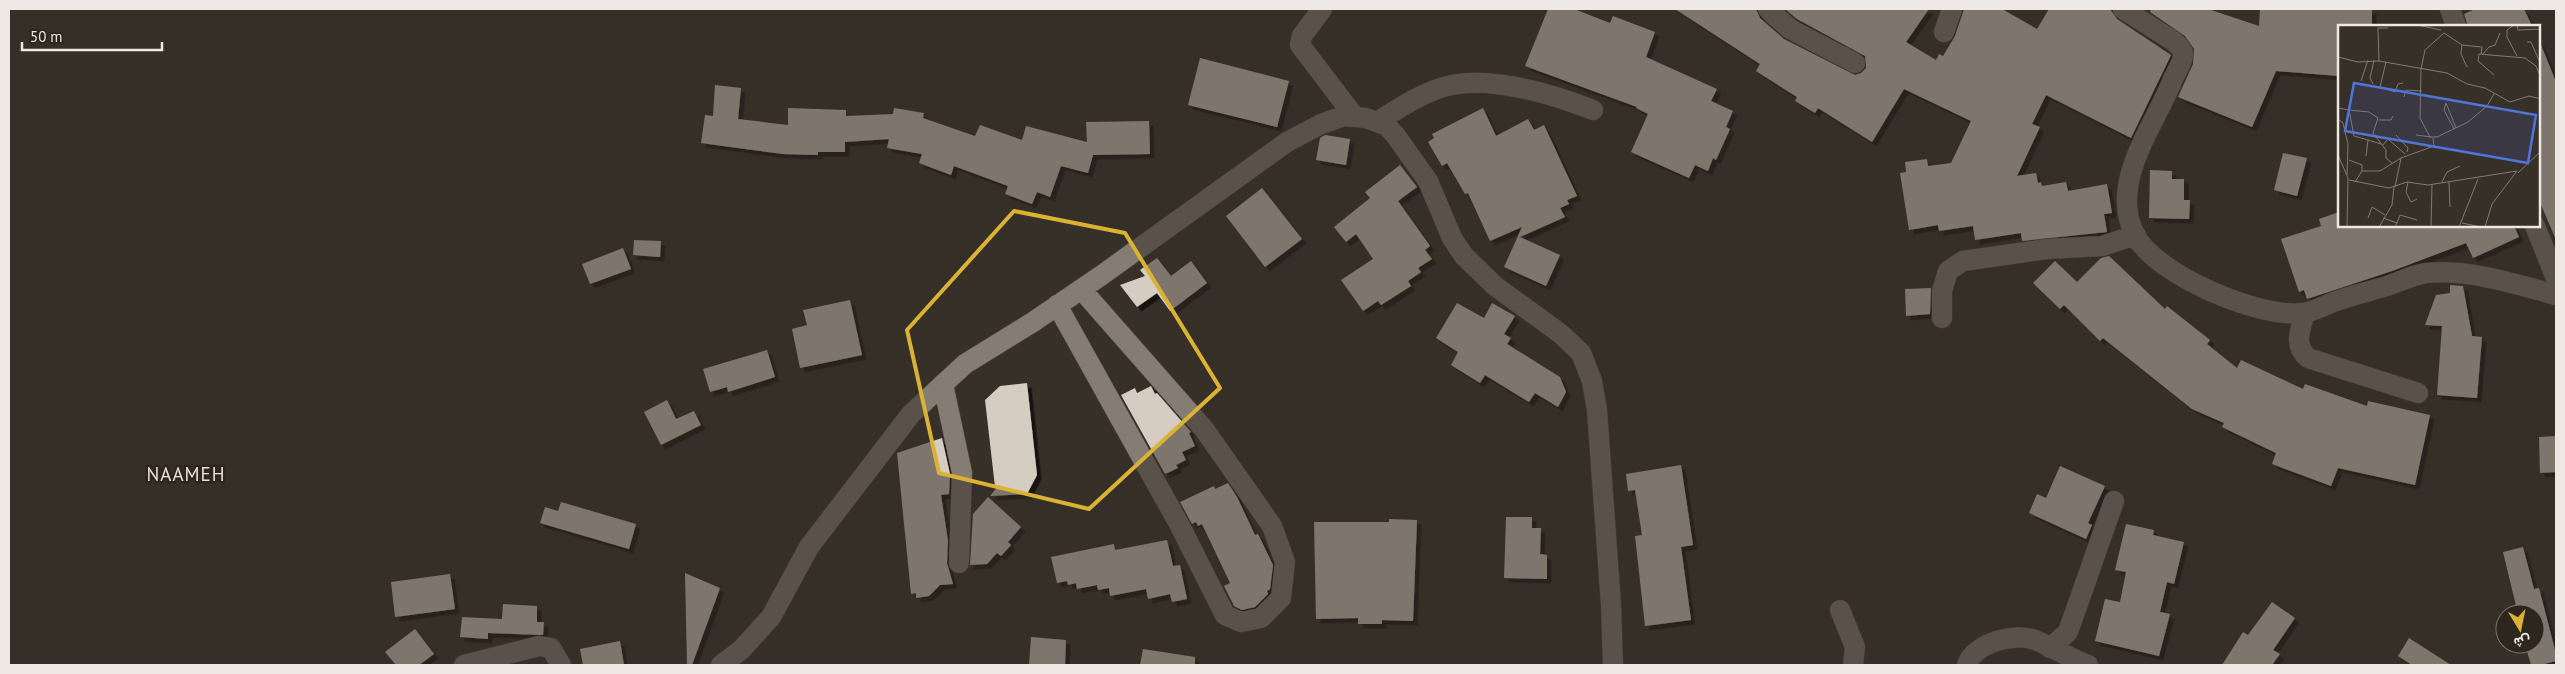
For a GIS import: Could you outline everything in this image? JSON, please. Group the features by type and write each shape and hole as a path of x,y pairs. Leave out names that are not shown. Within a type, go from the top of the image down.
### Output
{"street":[{"path":"1322,9 1302,36 1300,45 1354,116"},
{"path":"1768,9 1790,29 1855,63"},
{"path":"1944,32 1952,9"},
{"path":"2123,9 2153,26 2180,46 2183,55 2166,97 2141,142 2134,160 2128,206 2136,235 2154,258 2204,289 2280,312 2305,313 2424,274 2449,272 2506,282 2556,295"},
{"path":"2450,9 2456,25"},
{"path":"1377,122 1418,99 1454,84 1477,84 1554,95 1593,110"},
{"path":"721,665 741,650 771,617 815,539 912,414 965,364 1081,289 1287,142 1321,124 1344,116 1354,116 1387,126 1418,164 1428,181 1452,238 1464,256 1495,286 1574,344 1586,365 1592,381 1597,410 1611,605 1613,665"},
{"path":"2536,228 2556,278"},
{"path":"1942,318 1942,291 1948,271 1963,262 2047,250 2102,246 2136,235"},
{"path":"1057,305 1179,524 1225,616 1240,622 1261,618 1281,598 1285,562 1272,526 1204,429 1081,289"},
{"path":"2305,313 2298,341 2301,352 2308,358 2418,393"},
{"path":"943,384 962,473 959,563"},
{"path":"2050,648 2068,632 2114,501"},
{"path":"1840,610 1855,646 1853,665"},
{"path":"1967,665 1972,655 1992,642 2033,639 2088,665"},
{"path":"464,665 539,646 551,648 561,665"}],"highlighted area":[{"path":"1014,211 1125,233 1220,388 1089,509 939,473 907,330"}],"building":[{"path":"1548,9 1574,9 1610,23 1613,16 1655,32 1646,57 1717,89 1711,101 1733,111 1726,127 1730,129 1716,160 1713,158 1708,171 1695,165 1689,178 1631,152 1648,114 1637,107 1525,66"},
{"path":"1675,9 1756,9 1760,18 1784,39 1855,75 1861,73 1866,68 1865,56 1797,19 1785,9 1929,9 1906,42 1936,60 1939,54 1943,56 1955,36 1964,9 2002,9 2037,29 2049,9 2110,9 2117,19 2171,55 2131,138 2046,95 2032,124 2040,127 2017,176 2036,173 2038,183 2041,182 2042,186 2066,182 2068,191 2107,184 2112,213 2104,214 2107,232 2022,241 2021,233 1975,240 1973,226 1939,231 1938,225 1909,230 1900,173 1906,172 1905,162 1927,159 1928,166 1951,163 1971,121 1904,89 1872,142 1818,108 1815,113 1795,101 1797,97 1756,71 1760,64"},
{"path":"2151,9 2208,9 2259,26 2260,9 2372,9 2372,25 2338,25 2338,76 2276,71 2252,127 2178,97 2193,64 2194,49 2185,36 2150,12"},
{"path":"2475,9 2524,9 2532,25 2468,25 2464,14"},
{"path":"2540,42 2556,82 2556,240 2540,202"},
{"path":"1200,58 1289,81 1277,127 1188,105"},
{"path":"715,85 741,88 738,119 788,125 788,108 846,110 846,116 893,114 894,108 924,113 923,118 975,136 980,125 1022,140 1026,126 1087,142 1086,122 1149,121 1150,154 1093,155 1088,173 1061,166 1050,197 1037,192 1032,204 1005,194 1008,186 954,166 951,175 919,163 922,154 887,148 889,139 845,142 845,152 818,152 818,155 783,154 701,143 705,115 713,116"},
{"path":"1483,108 1496,136 1528,119 1534,130 1544,125 1577,196 1567,200 1569,204 1560,208 1565,217 1520,237 1560,255 1546,286 1504,267 1522,227 1490,241 1468,193 1465,194 1447,163 1442,166 1428,142 1434,138 1432,134"},
{"path":"1325,135 1350,139 1346,165 1316,160 1320,138"},
{"path":"2283,153 2307,158 2297,196 2274,190"},
{"path":"1400,165 1417,187 1398,201 1430,246 1425,250 1432,259 1418,268 1421,272 1408,281 1411,286 1381,305 1378,301 1363,311 1341,280 1373,259 1356,234 1346,242 1334,227 1370,198 1365,192"},
{"path":"2150,170 2172,171 2172,179 2184,179 2184,200 2190,200 2189,219 2149,218"},
{"path":"1262,188 1302,239 1265,267 1226,216"},
{"path":"2338,212 2338,228 2515,228 2519,237 2473,258 2466,243 2392,271 2307,299 2304,290 2299,292 2281,239 2321,226 2319,219"},
{"path":"634,240 661,241 660,257 633,255"},
{"path":"623,248 631,269 590,284 582,264"},
{"path":"2109,256 2165,309 2167,306 2210,340 2207,344 2237,368 2241,360 2303,389 2305,384 2367,406 2368,401 2430,415 2415,485 2338,468 2331,486 2272,464 2276,453 2222,427 2224,423 2192,409 2103,338 2100,341 2064,305 2060,309 2033,283 2055,261 2077,282 2101,258"},
{"path":"1157,258 1171,276 1191,261 1207,283 1170,311 1157,293 1137,307 1120,285 1145,276 1140,270"},
{"path":"2450,285 2463,286 2472,336 2482,337 2477,398 2437,395 2442,326 2425,325 2436,295 2450,293"},
{"path":"1931,288 1930,314 1906,316 1905,289"},
{"path":"850,300 862,355 800,368 792,329 807,325 803,310"},
{"path":"1457,303 1484,318 1492,303 1515,316 1504,334 1511,338 1507,344 1560,377 1566,392 1558,407 1535,393 1529,402 1485,375 1480,383 1451,365 1458,352 1436,338"},
{"path":"767,350 775,377 728,392 727,387 710,392 703,369"},
{"path":"1027,383 1037,475 1027,494 990,496 998,486 995,487 985,400 1000,386"},
{"path":"1151,386 1155,394 1157,393 1191,432 1189,433 1195,446 1182,452 1186,460 1176,465 1178,468 1165,474 1121,395 1135,388 1137,393"},
{"path":"667,400 676,419 694,411 701,425 661,445 644,412"},
{"path":"2556,436 2556,472 2540,473 2539,437"},
{"path":"942,438 950,474 949,494 941,495 948,541 947,563 953,584 940,585 929,596 916,598 916,593 911,594 897,453"},
{"path":"1681,465 1693,545 1681,547 1691,620 1645,626 1635,536 1642,535 1635,490 1628,491 1626,474"},
{"path":"2060,466 2105,486 2088,523 2092,525 2086,539 2029,513 2037,494 2046,498"},
{"path":"1228,483 1237,497 1255,535 1258,534 1273,565 1268,594 1255,607 1242,610 1234,606 1224,586 1230,583 1202,524 1198,526 1196,522 1192,524 1180,502 1214,486 1215,489"},
{"path":"988,497 1021,527 1008,542 1011,545 1001,556 997,553 987,564 970,565 973,514"},
{"path":"561,502 636,524 629,549 540,523 545,507 558,511"},
{"path":"1506,517 1532,517 1532,528 1541,528 1540,554 1547,555 1547,579 1504,578"},
{"path":"1389,519 1417,520 1413,621 1382,620 1382,624 1358,624 1358,618 1316,619 1314,522 1389,522"},
{"path":"2126,524 2154,530 2153,535 2184,542 2174,584 2167,582 2160,612 2170,614 2159,656 2095,641 2105,599 2120,602 2126,572 2115,570"},
{"path":"1167,540 1173,566 1180,565 1187,599 1172,602 1170,594 1148,599 1146,589 1110,596 1109,588 1098,590 1097,585 1077,589 1076,583 1068,585 1067,581 1057,583 1051,557 1114,544 1115,550"},
{"path":"2523,547 2534,589 2539,588 2543,604 2516,604 2503,552"},
{"path":"685,573 720,588 692,665 687,665"},
{"path":"450,574 455,609 395,617 391,582"},
{"path":"2272,602 2295,618 2273,650 2280,654 2272,665 2222,665 2243,632 2248,635"},
{"path":"503,604 537,606 537,622 544,622 543,635 488,633 488,639 460,637 462,617 502,619"},
{"path":"2545,611 2556,654 2556,661 2531,665 2528,654 2545,654"},
{"path":"415,629 434,654 419,665 396,665 385,652"},
{"path":"1031,637 1066,640 1065,665 1029,665"},
{"path":"2409,638 2451,665 2412,665 2398,656"},
{"path":"620,641 624,665 583,665 580,649"},
{"path":"1143,649 1195,657 1195,665 1140,665"}],"district":[{"name":"NAAMEH","path":"186,474"}]}
